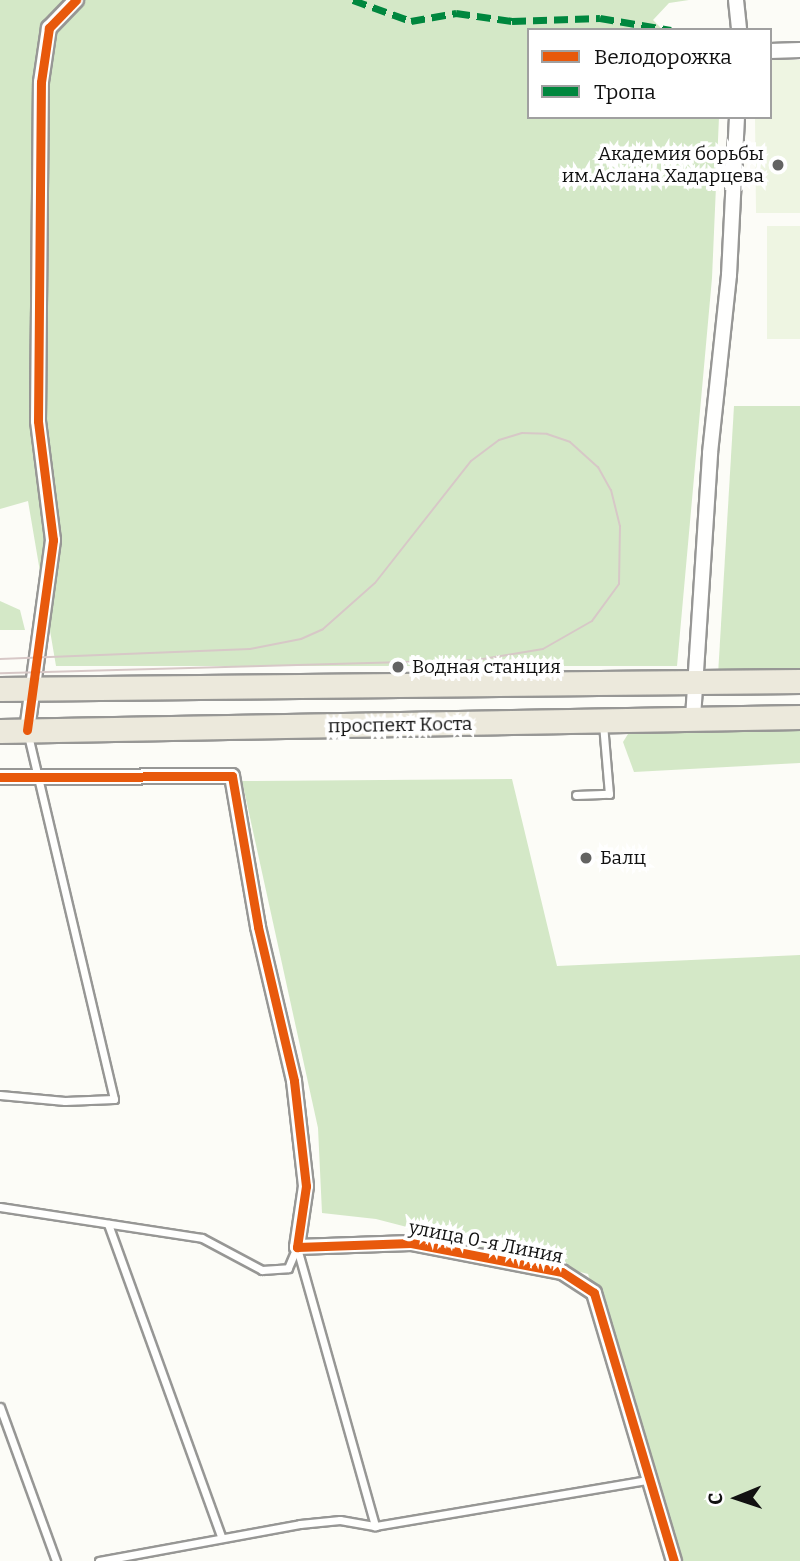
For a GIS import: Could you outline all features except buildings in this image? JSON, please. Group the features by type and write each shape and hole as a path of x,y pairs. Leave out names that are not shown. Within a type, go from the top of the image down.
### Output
{"main road":[{"name":"проспект Коста","path":"0,688 800,681"},
{"name":"проспект Коста","path":"0,731 800,717"}],"street":[{"path":"27,730 29,688 53,540 38,421 41,82 49,28 76,0"},
{"path":"736,0 739,28"},
{"path":"772,51 800,50"},
{"path":"693,718 737,119"},
{"path":"0,777 232,776 258,927 294,1081 306,1185 297,1247"},
{"name":"улица 0-я Линия","path":"297,1247 411,1243 562,1272 594,1293 674,1561"}],"lane":[{"path":"576,795 609,794 602,720"},
{"path":"0,1094 65,1101 114,1099 27,730"},
{"path":"0,1207 202,1238 262,1270 288,1268 297,1247"},
{"path":"107,1224 221,1537"},
{"path":"297,1247 375,1526"},
{"path":"0,1406 56,1561"},
{"path":"99,1561 221,1537 340,1520 375,1526 648,1480"}],"green space":[{"path":"0,0 689,0 669,3 653,20 661,28 527,28 527,119 719,119 712,278 677,666 56,666 28,501 0,509"},
{"name":"Академия борьбы им.Аслана Хадарцева","path":"772,60 800,60 800,213 756,213 755,119 772,119"},
{"path":"767,226 800,226 800,339 767,339"},
{"path":"734,406 800,406 800,674 718,675"},
{"path":"0,601 20,610 25,630 0,630"},
{"path":"800,730 800,763 634,772 623,742 628,734 637,732"},
{"path":"512,779 557,966 800,955 800,1561 681,1561 588,1274 376,1219 322,1213 318,1128 242,781"}],"tram line":[{"path":"0,659 250,649 301,639 323,629 375,583 471,461 499,440 522,433 547,434 570,442 598,467 611,490 620,526 619,584 592,621 543,649 477,660 0,673"}],"marked path":[{"path":"353,0 411,21 456,13 512,21 600,18 659,28"}],"cycle path":[{"path":"27,730 53,540 38,421 41,82 49,28 76,0"},
{"path":"0,777 232,776 258,927 294,1081 306,1186 297,1247 411,1243 562,1272 594,1293 674,1561"}],"place":[{"name":"Академия борьбы им.Аслана Хадарцева","path":"778,165"},
{"name":"Водная станция","path":"398,667"},
{"name":"Балц","path":"586,858"}]}
